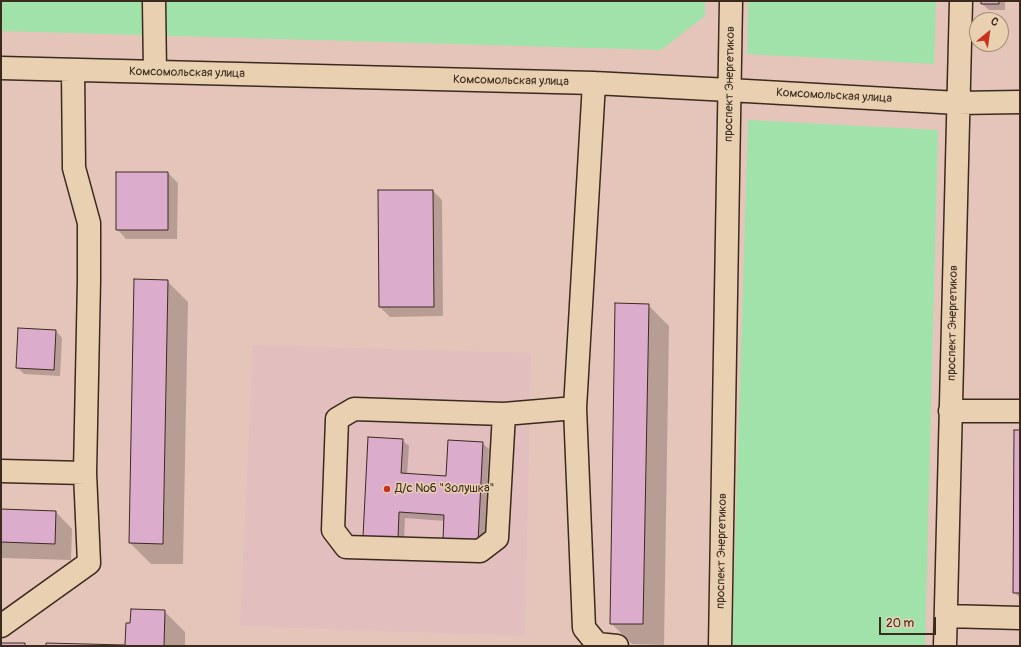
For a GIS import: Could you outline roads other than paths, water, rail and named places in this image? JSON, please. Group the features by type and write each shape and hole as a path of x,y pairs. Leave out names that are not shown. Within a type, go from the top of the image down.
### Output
{"street":[{"path":"154,1 155,72"},
{"name":"проспект Энергетиков","path":"720,646 731,1"},
{"name":"проспект Энергетиков","path":"945,646 961,1"},
{"name":"Комсомольская улица","path":"1,68 594,83 958,104 1020,102"},
{"path":"1,626 88,563 85,473 89,223 74,168 73,70"},
{"path":"594,83 575,408 584,628 597,644 617,646"},
{"path":"504,414 497,538 480,551 346,547 333,530 337,419 354,409 504,414 575,408"},
{"path":"950,411 1020,411"},
{"path":"1,471 85,473"},
{"path":"946,616 1020,618"}],"place":[{"name":"Д/с №6 \"Золушка\"","path":"387,489"}]}
